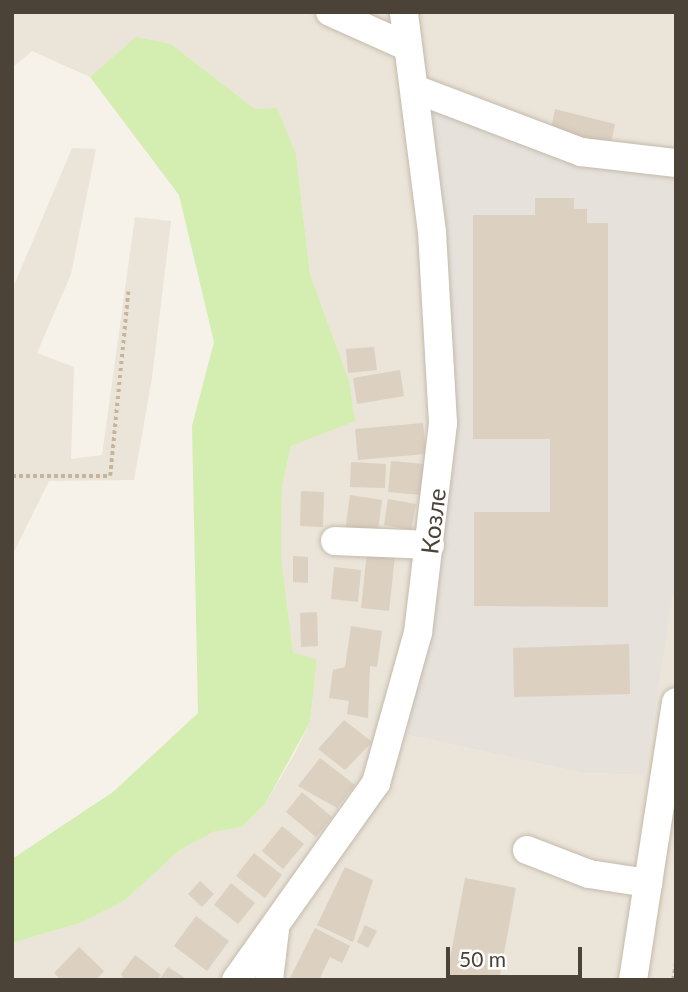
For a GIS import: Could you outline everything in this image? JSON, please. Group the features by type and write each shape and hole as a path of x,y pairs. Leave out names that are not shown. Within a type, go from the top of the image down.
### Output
{"street":[{"path":"330,12 408,47"},
{"name":"Козле","path":"236,980 361,809 388,755 418,634 443,423 441,335 415,89 404,12"},
{"path":"415,89 581,152 676,163"},
{"path":"335,541 430,545"},
{"path":"633,980 676,702"},
{"path":"527,850 589,874 648,883"},
{"path":"269,980 275,930"}],"path":[{"path":"12,476 110,476 128,292"},
{"path":"673,980 676,960"}],"shaded area":[{"path":"12,12 676,12 676,172 444,259 444,512 407,735 582,773 643,775 676,577 676,980 12,980 12,943 80,923 124,901 180,850 213,832 242,827 265,804 295,753 310,722 317,661 293,652 281,555 282,487 291,446 316,434 349,381 310,274 296,154 255,109 171,44 136,38 90,77 32,51 12,68"},
{"path":"431,109 676,172 676,577 644,775 582,773 407,735 444,512 444,259"},
{"path":"72,148 96,149 71,274 37,353 74,367 71,459 102,455 135,217 171,221 152,378 134,480 49,481 12,556 12,290"}],"green space":[{"path":"136,37 171,44 255,109 277,108 296,154 310,274 349,381 355,421 291,446 282,487 281,555 293,652 317,660 310,722 265,804 242,827 213,832 180,850 124,901 80,923 12,943 12,859 113,792 198,713 192,426 214,342 179,195 90,77"}],"building":[{"path":"555,109 615,124 609,152 549,138"},
{"path":"535,198 574,198 574,209 587,209 587,223 608,223 608,607 474,606 474,512 550,512 550,439 473,439 473,215 535,215"},
{"path":"374,347 377,370 348,373 346,349"},
{"path":"400,370 404,396 357,404 353,378"},
{"path":"423,423 426,454 358,460 355,429"},
{"path":"391,461 425,464 422,495 388,492"},
{"path":"351,462 386,464 385,488 350,487"},
{"path":"301,491 324,492 323,527 300,526"},
{"path":"350,495 382,500 377,537 345,532"},
{"path":"388,499 416,504 411,530 384,525"},
{"path":"367,552 395,555 389,611 361,608"},
{"path":"293,556 308,557 308,583 293,582"},
{"path":"334,567 361,570 358,602 331,599"},
{"path":"317,612 318,646 301,647 300,613"},
{"path":"351,626 382,631 377,667 370,666 368,718 347,714 349,701 329,698 333,670 345,667"},
{"path":"629,644 630,694 514,697 513,648"},
{"path":"344,720 372,742 345,770 318,749"},
{"path":"320,758 355,785 337,808 298,786"},
{"path":"302,792 332,817 316,837 286,812"},
{"path":"282,826 304,844 283,869 262,851"},
{"path":"254,853 282,875 265,898 236,876"},
{"path":"345,867 373,880 353,942 317,925"},
{"path":"465,878 516,888 499,980 446,980"},
{"path":"200,881 214,894 202,907 188,894"},
{"path":"231,883 255,903 238,924 214,905"},
{"path":"196,916 229,941 207,971 174,946"},
{"path":"365,925 377,931 368,948 357,942"},
{"path":"315,928 350,946 342,963 330,957 319,980 289,980"},
{"path":"79,947 104,971 96,980 61,980 54,973"},
{"path":"135,955 161,975 157,980 124,980 121,974"},
{"path":"168,967 188,980 159,980"}]}
